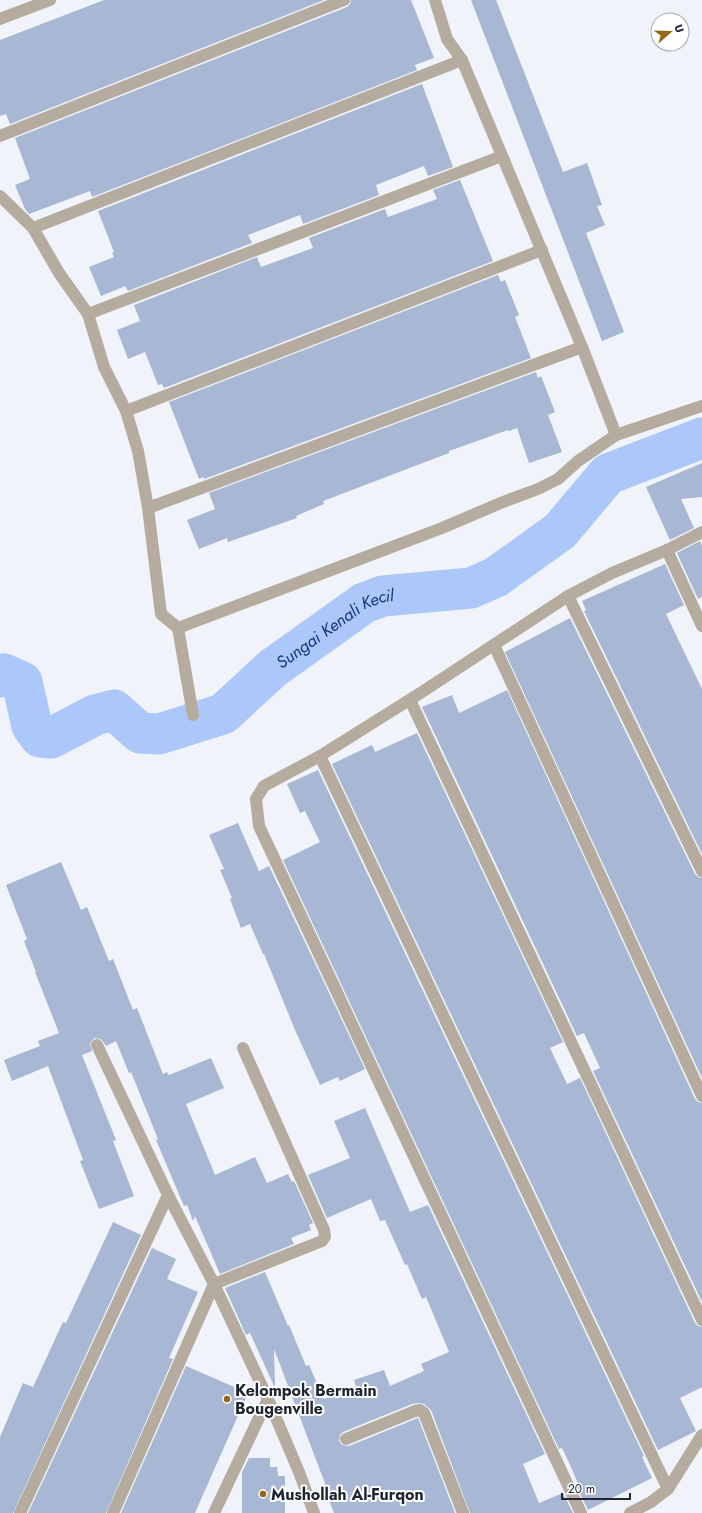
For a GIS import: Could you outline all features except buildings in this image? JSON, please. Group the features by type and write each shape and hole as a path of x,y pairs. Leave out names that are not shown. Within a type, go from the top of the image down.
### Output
{"street":[{"path":"0,19 50,0"},
{"path":"0,136 344,0"},
{"path":"435,0 447,39 462,60 582,347 616,435"},
{"path":"33,228 462,60"},
{"path":"88,314 502,156"},
{"path":"0,196 33,228 59,273 88,314 104,367 126,412 138,451 148,508 161,614 178,628 193,715"},
{"path":"126,412 542,250"},
{"path":"148,508 582,347"},
{"path":"178,628 442,528 538,489 558,479 578,461 616,435 702,406"},
{"path":"581,1513 259,826 256,799 264,786 320,756 410,700 568,596 612,573 667,550 702,532"},
{"path":"667,550 702,626"},
{"path":"568,596 702,871"},
{"path":"494,645 702,1096"},
{"path":"410,700 702,1320"},
{"path":"320,756 668,1489"},
{"path":"96,1045 168,1195 214,1284 268,1399 299,1472 314,1513"},
{"path":"112,1513 214,1284 322,1241 325,1237 243,1048"},
{"path":"20,1513 168,1195"},
{"path":"214,1513 268,1399"},
{"path":"346,1439 420,1410 424,1413 463,1513"},
{"path":"630,1513 651,1502 668,1489 702,1435"}],"waterway":[{"name":"Sungai Kenali Kecil","path":"0,677 4,674 22,682 32,726 40,737 51,738 95,715 114,710 140,733 159,734 223,714 273,668 364,603 383,596 471,588 496,577 560,531 608,474 702,438"}],"place":[{"name":"Kelompok Bermain Bougenville","path":"227,1399"},
{"name":"Mushollah Al-Furqon","path":"263,1494"}]}
